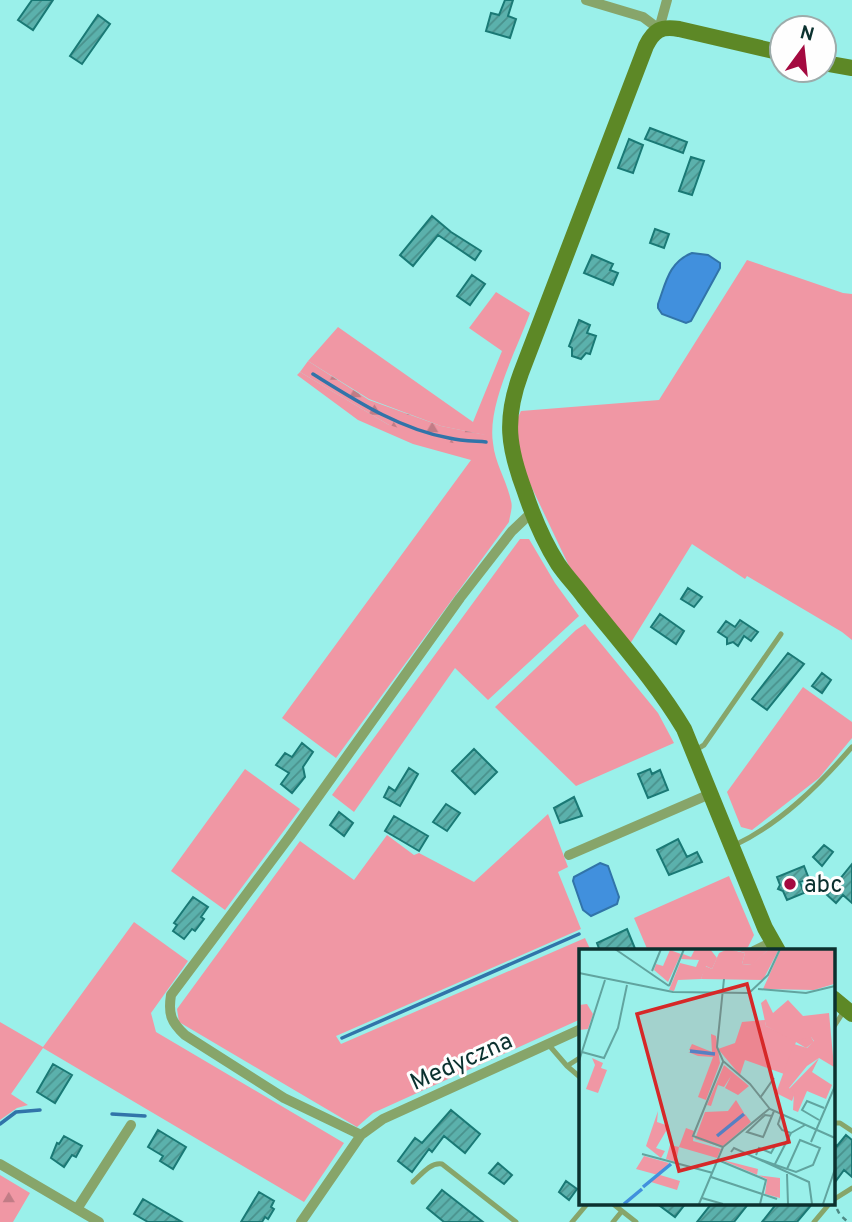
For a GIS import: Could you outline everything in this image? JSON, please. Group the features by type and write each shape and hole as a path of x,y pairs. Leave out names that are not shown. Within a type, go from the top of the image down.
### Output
{"street":[{"path":"586,0 643,18 659,29"},
{"path":"659,29 667,0"},
{"path":"768,50 679,29 659,29 654,32 646,46 514,394 509,426 511,452 532,512 558,564 684,729 775,947"},
{"path":"307,1220 361,1135 284,1098 185,1035 173,1024 169,1011 171,995 290,836 460,598 512,531 532,512"},
{"path":"569,855 710,794"},
{"path":"834,999 849,1011"},
{"name":"Medyczna","path":"361,1135 383,1119 579,1030"},
{"path":"77,1209 131,1125"},
{"path":"0,1164 99,1222"}],"lane":[{"path":"693,751 704,745 781,634"},
{"path":"732,846 755,835 813,790 852,747"},
{"path":"834,1027 849,1011"},
{"path":"548,1044 579,1077"},
{"path":"567,1066 579,1058"},
{"path":"834,1123 840,1123 852,1131"},
{"path":"413,1182 431,1166 442,1164 516,1222"},
{"path":"834,1200 852,1188"},
{"path":"572,1222 587,1204"},
{"path":"613,1204 636,1222"},
{"path":"814,1222 829,1204"},
{"path":"613,1222 622,1211"}],"path":[{"path":"834,1204 848,1222"}],"green space":[{"path":"747,260 852,294 852,640 747,576 745,579 692,544 630,644 569,566 523,469 515,423 521,411 659,400"},
{"path":"496,292 530,313 499,395 492,428 494,451 512,503 509,522 336,758 282,718 471,460 413,444 358,420 297,375 300,372 389,425 485,435 441,426 369,399 308,361 338,327 473,422 502,351 469,328"},
{"path":"308,361 369,400 441,426 486,435 480,448 437,440 389,425 300,372"},
{"path":"520,539 529,539 555,583 579,616 488,700 455,668 354,812 332,795"},
{"path":"585,624 658,713 674,743 576,786 495,707"},
{"path":"803,687 852,722 852,738 819,778 752,830 741,827 727,792"},
{"path":"245,769 300,809 225,910 171,871"},
{"path":"548,814 568,867 558,872 581,929 336,1036 341,1044 585,938 590,949 579,949 579,1020 373,1113 357,1127 179,1022 177,1009 300,841 354,880 387,835 414,855 419,853 474,882"},
{"path":"729,876 754,935 748,947 743,949 647,949 634,918"},
{"path":"134,922 188,961 151,1013 156,1032 344,1143 304,1202 43,1048 11,1094 28,1105 17,1108 0,1120 0,1022 43,1047"},
{"path":"0,1175 30,1193 13,1222 0,1222"}],"water":[{"path":"692,253 708,255 720,263 720,268 691,321 686,323 662,314 658,304 673,267"},
{"path":"600,863 608,866 619,897 617,904 591,916 583,910 573,881 574,877"}],"building":[{"path":"32,0 53,0 33,30 18,20"},
{"path":"505,0 513,0 508,16 516,19 510,38 486,31 491,13 499,15"},
{"path":"98,15 110,24 82,64 70,56"},
{"path":"650,128 687,142 683,153 645,139"},
{"path":"629,139 643,145 633,173 618,168"},
{"path":"691,157 704,161 692,195 679,191"},
{"path":"432,216 481,251 475,260 438,235 413,266 400,255"},
{"path":"655,229 669,234 664,248 650,243"},
{"path":"592,255 613,264 610,270 618,273 613,285 584,273"},
{"path":"472,275 485,284 470,305 457,296"},
{"path":"579,320 590,325 587,333 596,336 590,354 586,353 581,359 572,356 572,348 569,346"},
{"path":"688,588 702,597 694,607 681,599"},
{"path":"660,614 684,631 676,644 651,627"},
{"path":"740,620 758,632 751,641 744,636 738,646 733,642 727,644 727,638 718,632 726,621 735,627"},
{"path":"788,653 804,664 767,710 752,699"},
{"path":"822,673 831,680 822,693 812,686"},
{"path":"302,743 313,752 303,767 305,777 292,793 281,784 289,773 276,765 285,753 292,757"},
{"path":"474,749 497,772 475,794 452,771"},
{"path":"409,768 418,774 400,806 384,797 389,787 395,791"},
{"path":"650,769 652,774 660,770 668,790 648,798 638,774"},
{"path":"574,797 582,816 560,823 554,808"},
{"path":"446,804 460,813 447,831 433,822"},
{"path":"339,812 353,823 344,836 330,825"},
{"path":"394,816 428,836 419,851 385,831"},
{"path":"678,839 687,857 697,852 702,862 669,875 657,850"},
{"path":"824,845 833,852 822,866 813,857"},
{"path":"852,864 852,903 843,895 836,903 827,895"},
{"name":"abc","path":"804,866 809,879 800,882 804,893 787,900 783,891 778,889 780,885 777,877"},
{"path":"193,897 208,907 201,917 204,919 195,931 192,929 184,939 173,931 177,925 174,923"},
{"path":"627,929 635,949 599,949 597,943"},
{"path":"53,1064 72,1075 55,1103 37,1092"},
{"path":"451,1110 480,1134 465,1153 444,1136 432,1152 429,1149 412,1172 398,1161 415,1138 422,1143"},
{"path":"158,1130 186,1147 173,1169 160,1161 163,1156 148,1147"},
{"path":"846,1135 852,1140 852,1177 844,1170 834,1184 834,1144 837,1146"},
{"path":"64,1136 82,1146 76,1157 72,1155 64,1167 51,1158 57,1143 59,1144"},
{"path":"498,1163 512,1175 504,1184 489,1173"},
{"path":"566,1181 577,1189 569,1200 559,1192"},
{"path":"442,1190 483,1222 444,1222 427,1208"},
{"path":"259,1192 274,1201 271,1207 274,1209 268,1219 265,1217 262,1222 241,1222"},
{"path":"143,1199 182,1222 148,1222 134,1214"},
{"path":"657,1204 685,1204 675,1217"},
{"path":"711,1204 748,1204 734,1222 697,1222"},
{"path":"776,1204 812,1204 797,1222 762,1222"}],"waterway":[{"path":"313,374 395,421 431,434 486,442"},
{"path":"342,1038 579,934"},
{"path":"0,1124 16,1112 40,1110"},
{"path":"112,1114 145,1116"}],"place":[{"name":"abc","path":"790,884"}]}
